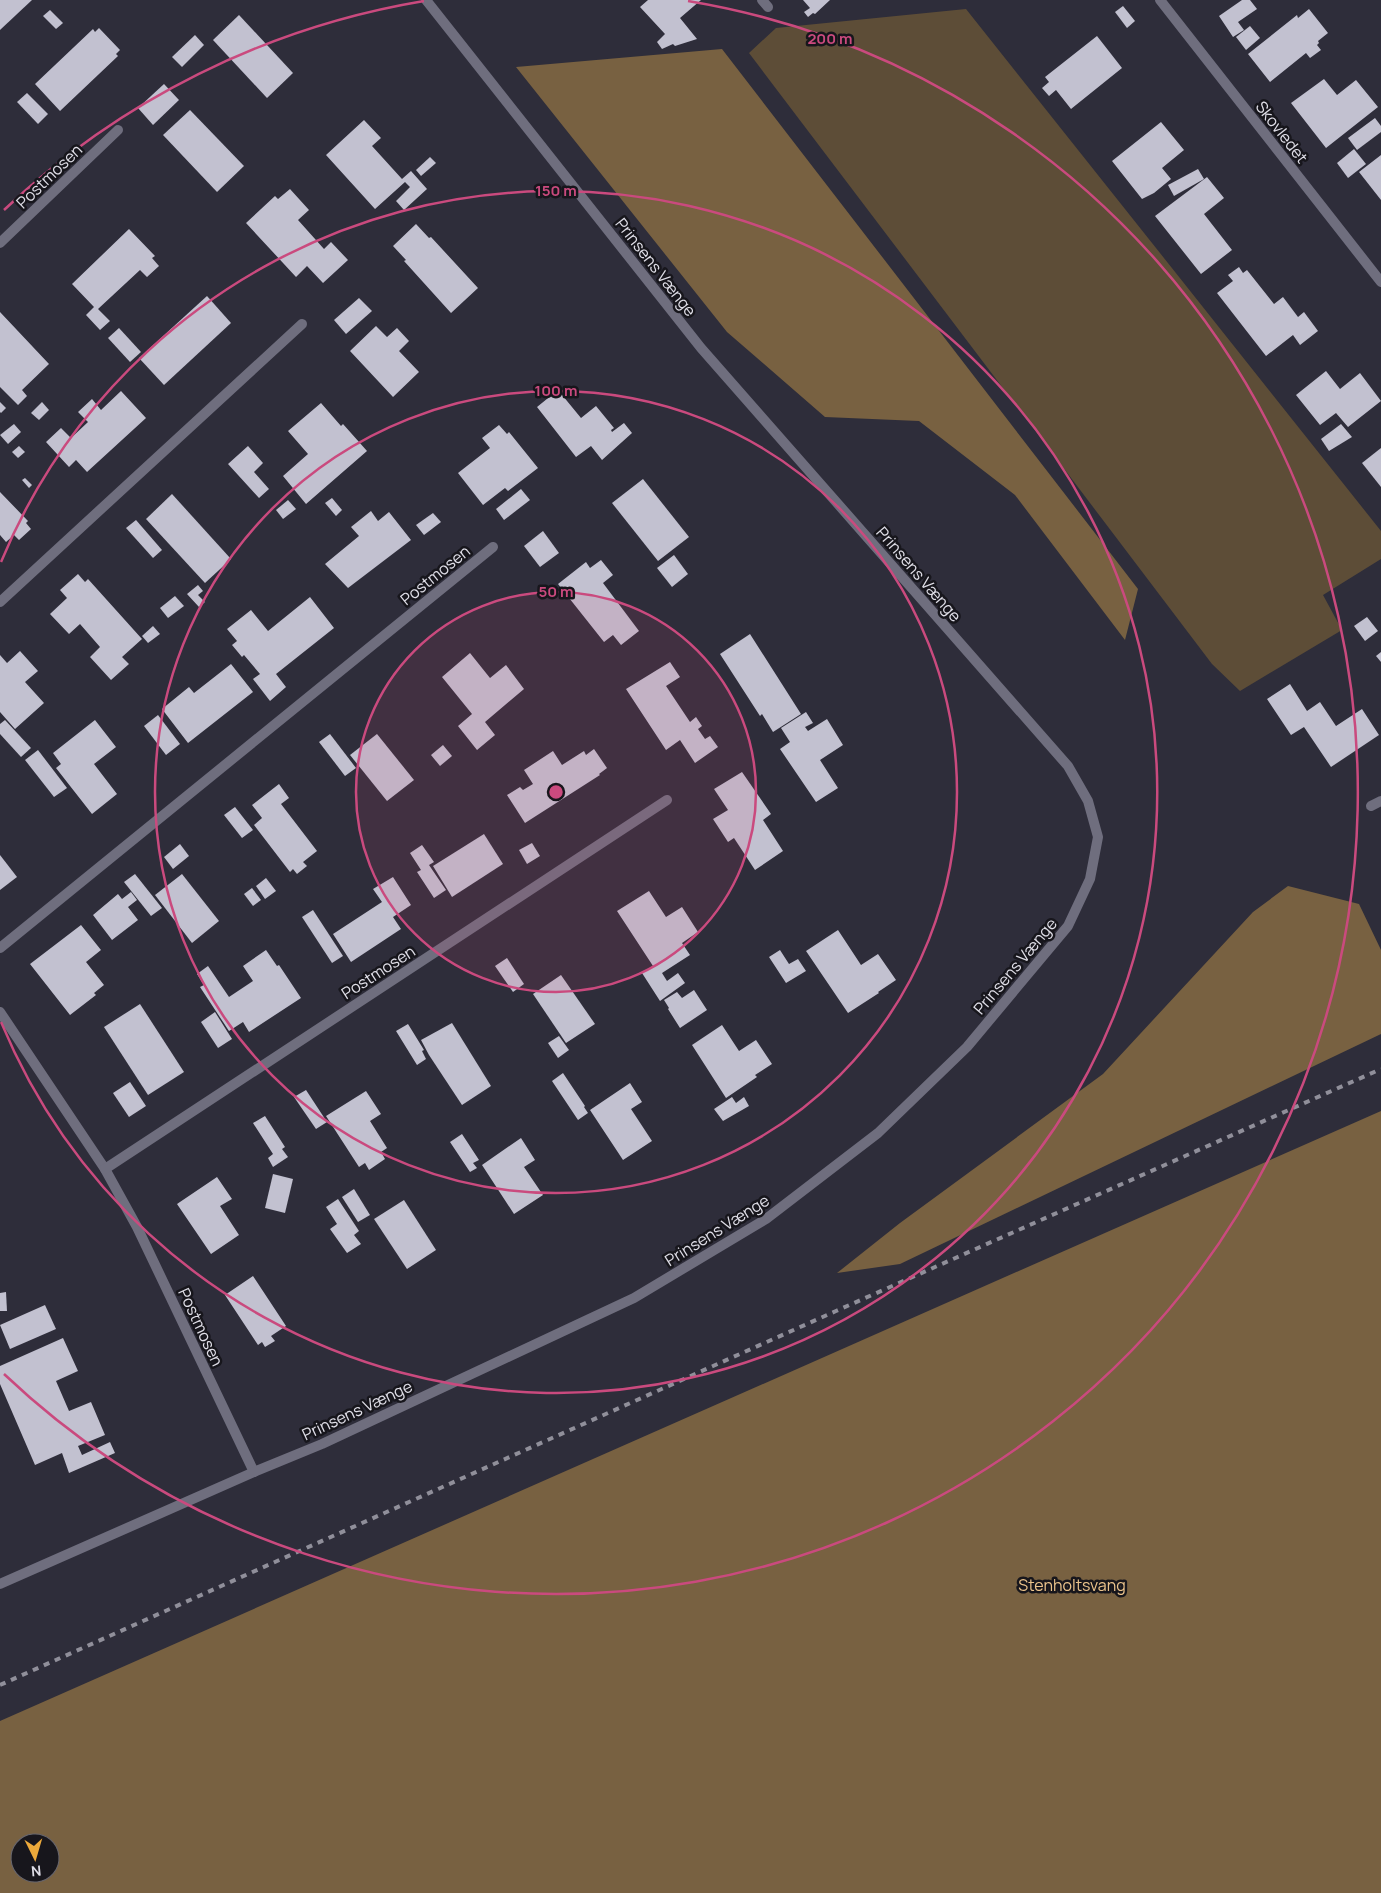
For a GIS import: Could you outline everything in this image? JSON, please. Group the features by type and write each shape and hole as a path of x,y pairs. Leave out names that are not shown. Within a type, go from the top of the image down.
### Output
{"street":[{"name":"Prinsens Vænge","path":"0,1584 322,1444 634,1298 766,1219 878,1133 967,1047 1068,926 1090,879 1098,836 1088,801 1068,766 701,348 426,0"},
{"name":"Skovledet","path":"1160,0 1381,282"},
{"name":"Postmosen","path":"0,243 118,130"},
{"path":"0,602 302,324"},
{"name":"Postmosen","path":"0,948 493,548"},
{"name":"Postmosen","path":"105,1169 667,800"},
{"path":"1371,806 1381,801"},
{"name":"Postmosen","path":"0,1012 105,1169 137,1227 254,1472"}],"shaded area":[{"path":"966,9 1381,531 1381,559 1323,595 1342,630 1240,691 1212,664 749,53 776,28"}],"green space":[{"path":"722,49 1138,589 1125,640 1015,495 919,421 825,417 727,332 516,67"},
{"path":"1288,886 1359,904 1381,950 1381,1034 900,1264 837,1273 900,1223 1103,1074 1253,912"},
{"name":"Stenholtsvang","path":"1381,1111 1381,1893 0,1893 0,1721"}],"building":[{"path":"0,0 32,0 0,30"},
{"path":"648,0 701,0 680,18 697,39 675,46 673,44 662,49 657,42 665,34 640,7"},
{"path":"803,0 830,0 815,14 813,13 808,17 804,12 810,8"},
{"path":"1242,0 1250,0 1257,9 1238,22 1244,30 1233,37 1219,16"},
{"path":"1123,6 1135,21 1127,28 1115,12"},
{"path":"1309,9 1328,33 1318,41 1317,45 1321,50 1310,58 1306,53 1270,82 1248,54 1297,15 1298,18"},
{"path":"50,10 63,23 56,29 43,16"},
{"path":"239,15 293,73 267,98 213,40"},
{"path":"1250,26 1260,38 1246,50 1236,37"},
{"path":"99,28 120,50 116,54 118,56 60,111 35,84 93,29 95,32"},
{"path":"195,35 204,45 182,67 172,57"},
{"path":"1097,36 1122,68 1071,109 1056,90 1049,96 1042,88 1049,82 1045,77"},
{"path":"1324,79 1337,95 1356,80 1378,107 1326,148 1291,103"},
{"path":"164,84 179,100 153,125 138,108"},
{"path":"27,93 48,114 38,124 17,102"},
{"path":"190,110 244,166 217,192 163,135"},
{"path":"1375,118 1381,126 1381,132 1357,150 1348,138"},
{"path":"364,120 381,138 372,146 402,179 411,171 427,189 404,210 396,201 410,187 405,182 375,209 326,155"},
{"path":"1161,122 1184,150 1162,168 1171,179 1154,193 1142,199 1112,161"},
{"path":"1354,149 1366,164 1348,178 1337,163"},
{"path":"1381,155 1381,200 1359,172"},
{"path":"430,157 436,163 421,176 416,170"},
{"path":"1198,169 1204,179 1174,196 1168,185"},
{"path":"1207,177 1224,198 1204,214 1232,250 1201,274 1155,216"},
{"path":"290,189 309,210 298,220 324,249 331,242 348,260 323,283 307,266 296,277 246,223 275,196 278,199"},
{"path":"416,224 429,238 431,237 478,288 451,313 404,261 406,260 393,246"},
{"path":"129,229 155,256 152,258 159,266 147,277 140,270 98,309 110,321 100,330 86,315 94,307 72,284"},
{"path":"1239,267 1243,273 1247,270 1274,304 1283,297 1298,317 1304,312 1318,331 1300,345 1293,335 1266,356 1217,293 1233,281 1228,275"},
{"path":"207,296 231,323 164,385 139,358"},
{"path":"359,298 372,311 346,334 334,320"},
{"path":"0,312 49,364 22,390 27,396 18,405 0,387"},
{"path":"376,326 387,337 397,328 409,341 399,351 419,372 393,397 350,351"},
{"path":"119,328 141,352 130,362 108,338"},
{"path":"1326,371 1340,389 1360,373 1381,401 1348,427 1336,413 1320,425 1296,395"},
{"path":"558,390 581,418 596,406 614,428 611,430 612,432 624,423 632,433 602,460 591,446 576,457 537,407"},
{"path":"121,391 146,418 87,472 76,460 69,467 46,442 61,428 71,438 88,422 78,412 92,399 101,410"},
{"path":"0,402 6,408 1,413 0,412"},
{"path":"42,402 49,410 39,420 31,413"},
{"path":"321,403 367,451 306,504 283,476 308,454 288,431"},
{"path":"14,424 21,432 8,444 0,435"},
{"path":"1341,424 1352,437 1329,451 1321,439"},
{"path":"499,425 507,434 509,432 538,468 508,491 505,488 483,505 458,473 490,448 482,438"},
{"path":"19,446 25,452 18,458 12,452"},
{"path":"248,446 263,463 254,472 269,489 259,498 228,464"},
{"path":"1381,448 1381,487 1362,463"},
{"path":"25,478 32,485 29,488 22,480"},
{"path":"643,479 689,537 658,561 612,503"},
{"path":"521,489 530,500 504,520 496,509"},
{"path":"0,492 28,521 26,523 31,529 19,540 14,535 6,542 0,535"},
{"path":"172,494 231,559 205,583 146,519"},
{"path":"332,498 342,510 336,516 325,503"},
{"path":"288,500 296,509 283,519 276,510"},
{"path":"371,511 378,521 389,512 411,540 348,588 325,564 359,536 351,527"},
{"path":"433,513 441,522 424,535 416,525"},
{"path":"136,520 162,550 153,558 126,528"},
{"path":"543,531 559,553 540,567 524,546"},
{"path":"674,555 688,574 672,587 657,568"},
{"path":"601,560 613,575 603,583 639,631 621,645 613,635 604,642 558,584 586,562 590,568"},
{"path":"78,574 85,582 88,579 142,639 122,657 129,664 111,680 90,657 100,647 80,624 69,634 50,614 67,598 60,590"},
{"path":"198,585 203,591 198,595 205,602 199,607 187,594"},
{"path":"175,596 184,606 168,618 160,608"},
{"path":"310,597 334,628 276,674 286,687 270,701 253,679 260,674 244,655 242,657 232,645 237,641 227,629 251,610 268,631"},
{"path":"1367,617 1378,631 1365,641 1354,626"},
{"path":"153,626 160,634 148,643 142,636"},
{"path":"750,634 801,714 773,732 762,714 760,716 720,654"},
{"path":"20,651 38,671 25,682 44,703 15,729 0,712 0,655 7,663"},
{"path":"1381,652 1381,662 1376,656"},
{"path":"470,653 490,678 506,665 524,689 485,722 495,735 477,750 458,726 472,714 442,677"},
{"path":"670,662 680,677 666,686 690,722 696,717 702,726 698,729 705,739 710,736 718,747 695,763 680,740 666,750 626,689"},
{"path":"231,664 253,692 188,743 162,709 189,687 194,693"},
{"path":"1290,684 1307,711 1320,702 1336,726 1362,709 1379,735 1331,767 1304,727 1291,735 1267,699"},
{"path":"806,712 813,723 805,727 808,731 827,719 843,745 820,760 838,788 816,802 780,749 790,742 781,728"},
{"path":"158,715 180,744 166,755 144,726"},
{"path":"5,720 31,748 21,757 0,734 0,724"},
{"path":"95,720 116,747 94,764 117,794 92,814 56,768 61,764 53,753"},
{"path":"330,734 356,768 345,776 319,742"},
{"path":"377,734 414,780 387,801 350,755"},
{"path":"443,745 452,756 440,766 431,755"},
{"path":"594,749 607,768 600,775 525,823 507,795 520,787 523,790 533,784 524,770 553,751 562,765 584,751 586,755"},
{"path":"38,750 67,788 54,797 25,760"},
{"path":"742,772 771,814 763,820 783,851 755,870 734,838 728,842 713,819 728,810 714,789"},
{"path":"279,784 289,798 281,804 317,851 303,862 307,866 297,874 293,869 290,872 254,825 262,818 252,805"},
{"path":"235,807 253,830 242,838 224,815"},
{"path":"484,834 503,864 452,897 433,866"},
{"path":"532,843 540,856 527,864 519,850"},
{"path":"180,844 189,856 173,869 164,857"},
{"path":"422,845 434,862 429,865 446,890 434,898 417,872 421,870 410,853"},
{"path":"0,855 17,877 0,890"},
{"path":"135,874 162,908 151,916 124,882"},
{"path":"182,874 219,921 192,943 155,895"},
{"path":"393,877 411,905 393,917 401,929 351,962 333,934 382,902 373,889"},
{"path":"266,878 276,891 265,899 256,886"},
{"path":"252,888 261,900 253,906 244,894"},
{"path":"649,891 666,917 682,907 698,932 682,943 690,955 662,973 667,981 678,973 685,983 660,1001 642,973 653,966 617,911"},
{"path":"131,892 137,900 128,907 138,920 112,940 93,915 118,894 122,899"},
{"path":"313,910 343,956 332,963 302,917"},
{"path":"81,925 101,950 86,962 104,985 94,993 96,995 70,1015 30,964"},
{"path":"838,930 861,965 878,954 896,980 848,1013 806,951"},
{"path":"266,950 277,966 279,965 301,998 249,1032 243,1022 229,1031 200,987 204,985 197,974 208,966 229,997 253,981 243,966"},
{"path":"780,950 789,964 798,959 806,971 786,983 769,957"},
{"path":"507,958 524,984 513,992 495,966"},
{"path":"561,975 595,1024 566,1043 533,994"},
{"path":"694,990 707,1010 680,1028 664,1000 677,992 682,998"},
{"path":"140,1004 184,1072 148,1095 104,1027"},
{"path":"215,1012 232,1039 218,1048 201,1022"},
{"path":"452,1023 491,1086 462,1105 421,1040"},
{"path":"408,1024 424,1050 422,1051 426,1059 417,1065 396,1031"},
{"path":"722,1025 739,1051 756,1040 772,1064 755,1075 757,1077 726,1098 692,1045"},
{"path":"559,1036 569,1050 558,1058 548,1043"},
{"path":"563,1073 588,1113 578,1120 552,1081"},
{"path":"130,1082 146,1106 129,1117 113,1093"},
{"path":"630,1083 642,1102 631,1109 652,1141 623,1160 590,1110"},
{"path":"306,1090 327,1122 316,1129 294,1097"},
{"path":"366,1091 381,1114 370,1121 387,1148 381,1152 385,1159 369,1170 365,1163 359,1167 326,1116"},
{"path":"732,1097 736,1103 744,1097 749,1106 723,1121 714,1109"},
{"path":"265,1116 285,1147 282,1149 288,1157 273,1167 268,1158 273,1154 253,1123"},
{"path":"462,1134 479,1160 473,1163 477,1168 470,1172 450,1142"},
{"path":"521,1138 535,1160 524,1167 543,1195 514,1214 482,1165"},
{"path":"273,1174 293,1179 285,1213 265,1208"},
{"path":"217,1177 232,1199 220,1206 239,1235 211,1254 177,1204"},
{"path":"354,1189 370,1215 358,1222 342,1197"},
{"path":"338,1199 359,1231 354,1235 361,1244 347,1253 330,1229 337,1224 326,1207"},
{"path":"404,1200 436,1250 407,1269 374,1219"},
{"path":"253,1276 286,1326 271,1336 275,1341 265,1347 262,1342 258,1345 225,1295"},
{"path":"6,1292 7,1311 0,1311 0,1293"},
{"path":"45,1305 56,1329 10,1349 0,1325"},
{"path":"63,1338 78,1371 56,1381 69,1411 91,1402 105,1435 78,1446 82,1455 110,1442 115,1453 69,1473 62,1453 35,1465 0,1384 0,1366"}],"railway":[{"path":"0,1685 1381,1069"}]}
